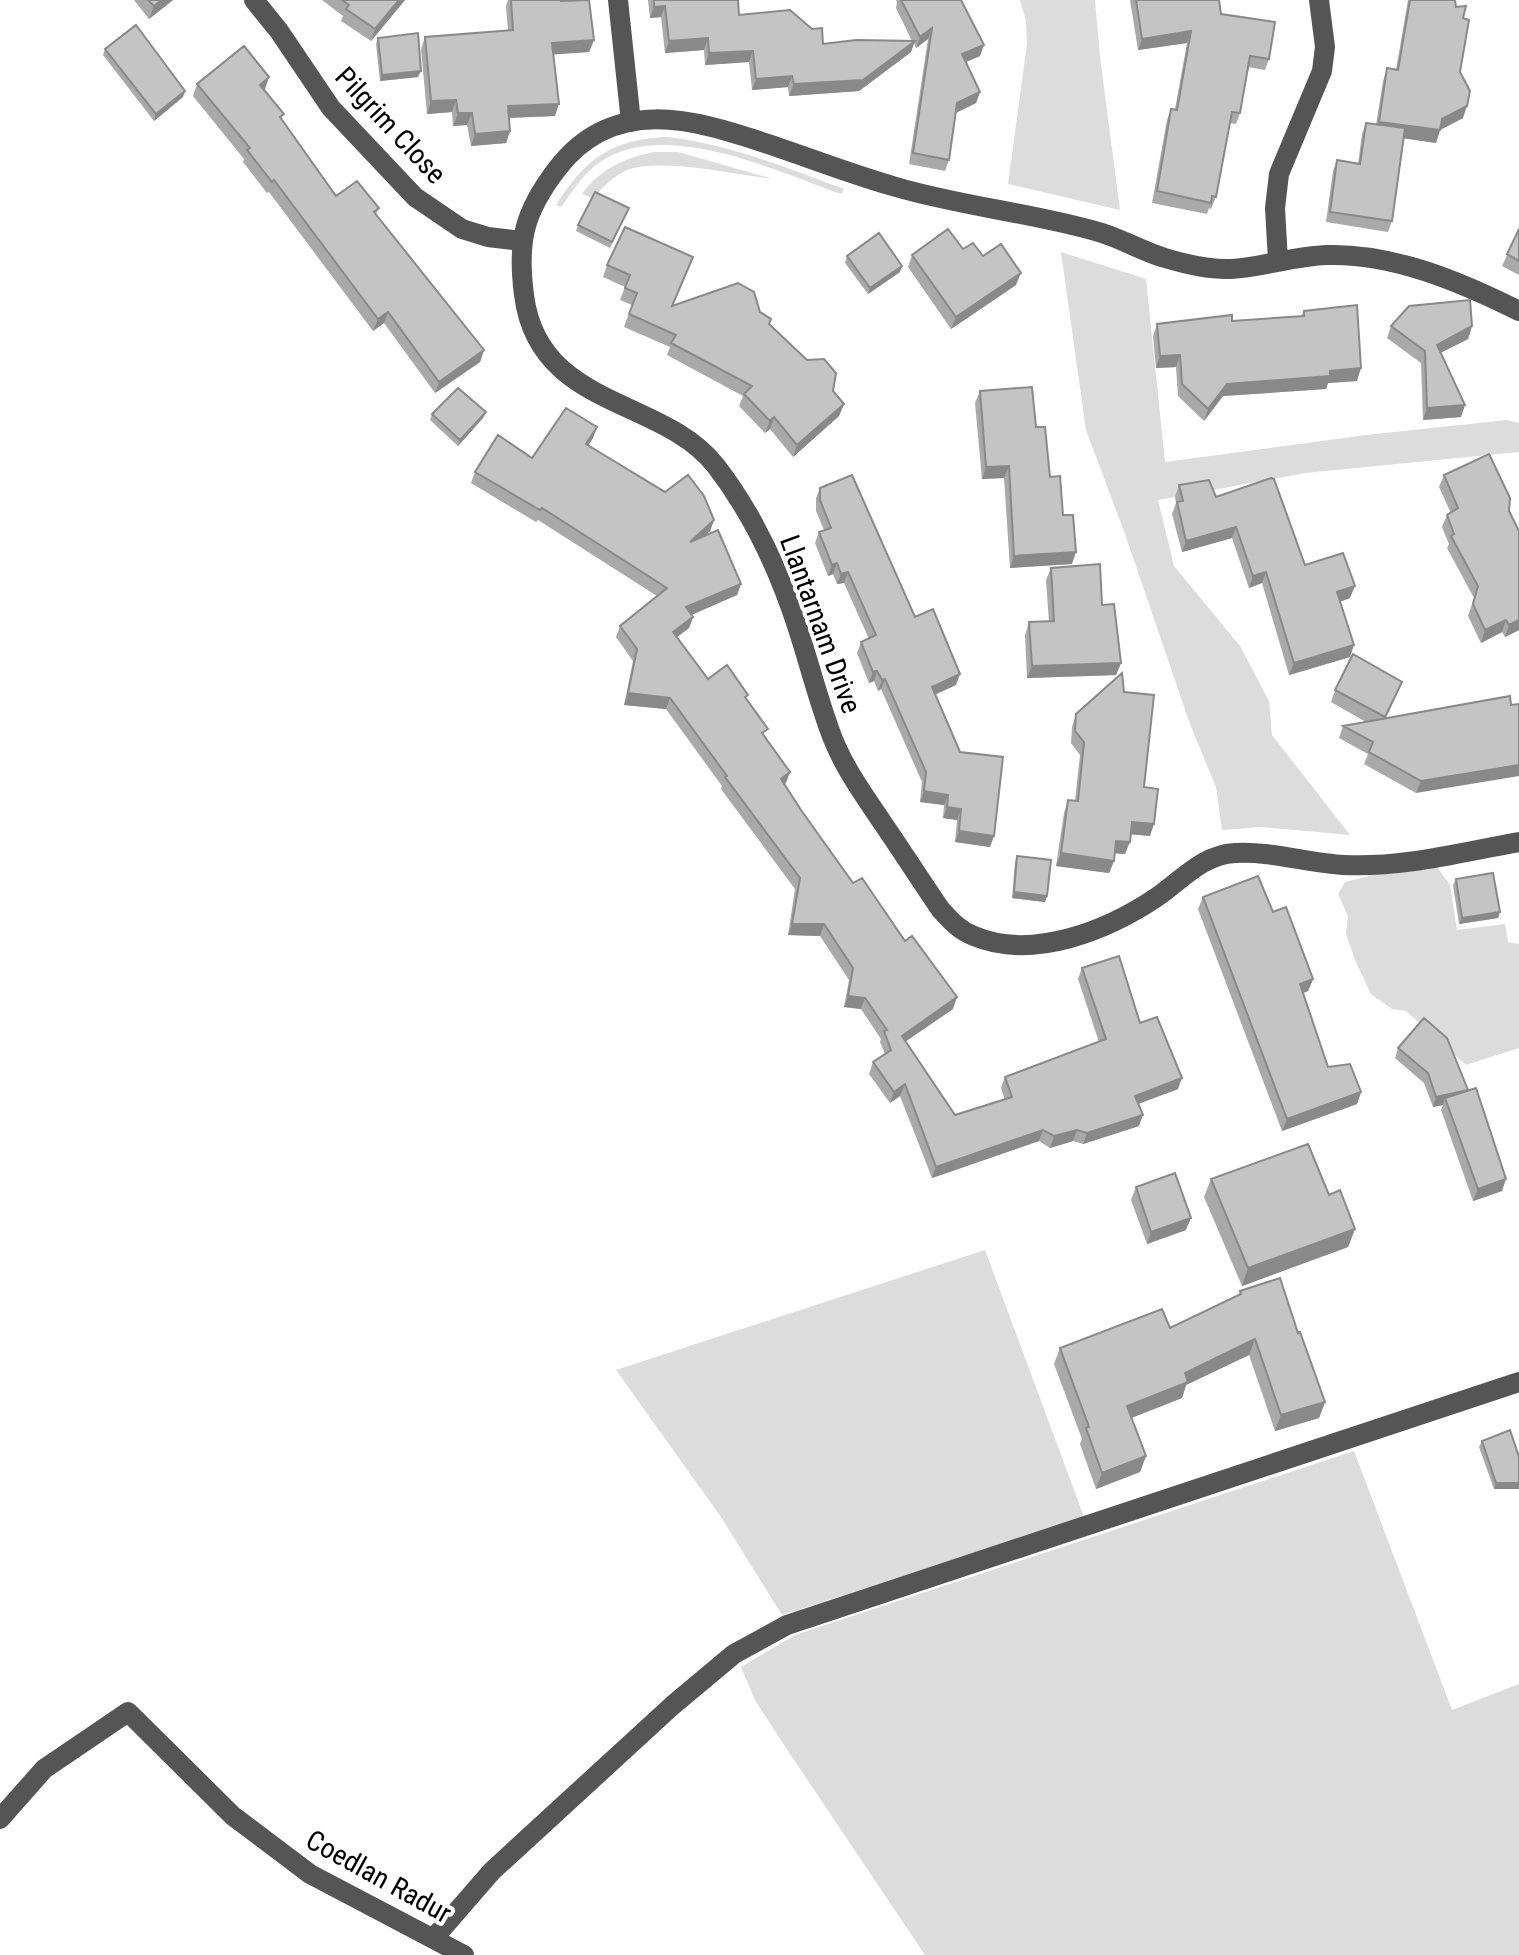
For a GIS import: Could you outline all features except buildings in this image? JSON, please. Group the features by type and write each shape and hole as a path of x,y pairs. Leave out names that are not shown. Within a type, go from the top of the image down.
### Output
{"street":[{"name":"Pilgrim Close","path":"254,0 331,108 415,197 462,229 488,237 522,241"},
{"path":"618,0 631,122"},
{"path":"1278,261 1275,208 1279,174 1322,71 1325,47 1319,0"},
{"name":"Llantarnam Drive","path":"1519,311 1472,287 1428,272 1351,255 1321,255 1232,269 1163,258 1106,234 1027,214 897,188 694,121 665,118 631,122 607,129 584,141 565,158 549,179 526,219 522,241 525,302 533,327 546,351 566,373 592,391 676,433 701,449 718,468 759,535 784,587 834,743 849,773 941,910 958,928 974,936 1008,944 1042,943 1077,936 1119,920 1159,896 1187,872 1211,858 1235,853 1344,865 1380,865 1519,842"},
{"path":"433,1939 492,1871 673,1705 734,1654 787,1625 1519,1382"},
{"name":"Coedlan Radur","path":"0,1819 44,1769 128,1712 233,1816 310,1874 464,1955"}],"shaded area":[{"path":"1020,0 1095,0 1120,210 1008,184 1027,44 1026,21"},
{"path":"668,137 735,151 844,189 841,194 717,152 684,146 652,145 622,151 596,165 561,207 556,205 578,175 602,154 631,142"},
{"path":"654,152 678,152 773,179 687,167 638,167 619,175 593,198 582,194 614,166"},
{"path":"1061,252 1146,279 1165,462 1366,435 1507,420 1519,423 1519,452 1305,473 1158,500 1174,566 1240,646 1269,701 1272,735 1350,835 1261,827 1222,830 1216,787 1190,724 1086,430"},
{"path":"1418,864 1438,868 1450,885 1457,930 1505,924 1508,942 1519,944 1519,1048 1466,1065 1406,1011 1392,1009 1371,994 1346,934 1348,916 1338,894 1345,882"},
{"path":"985,1250 1084,1517 782,1615 721,1517 616,1370"},
{"path":"1354,1451 1452,1710 1519,1684 1519,1955 925,1955 755,1700 741,1667 795,1635"}]}
